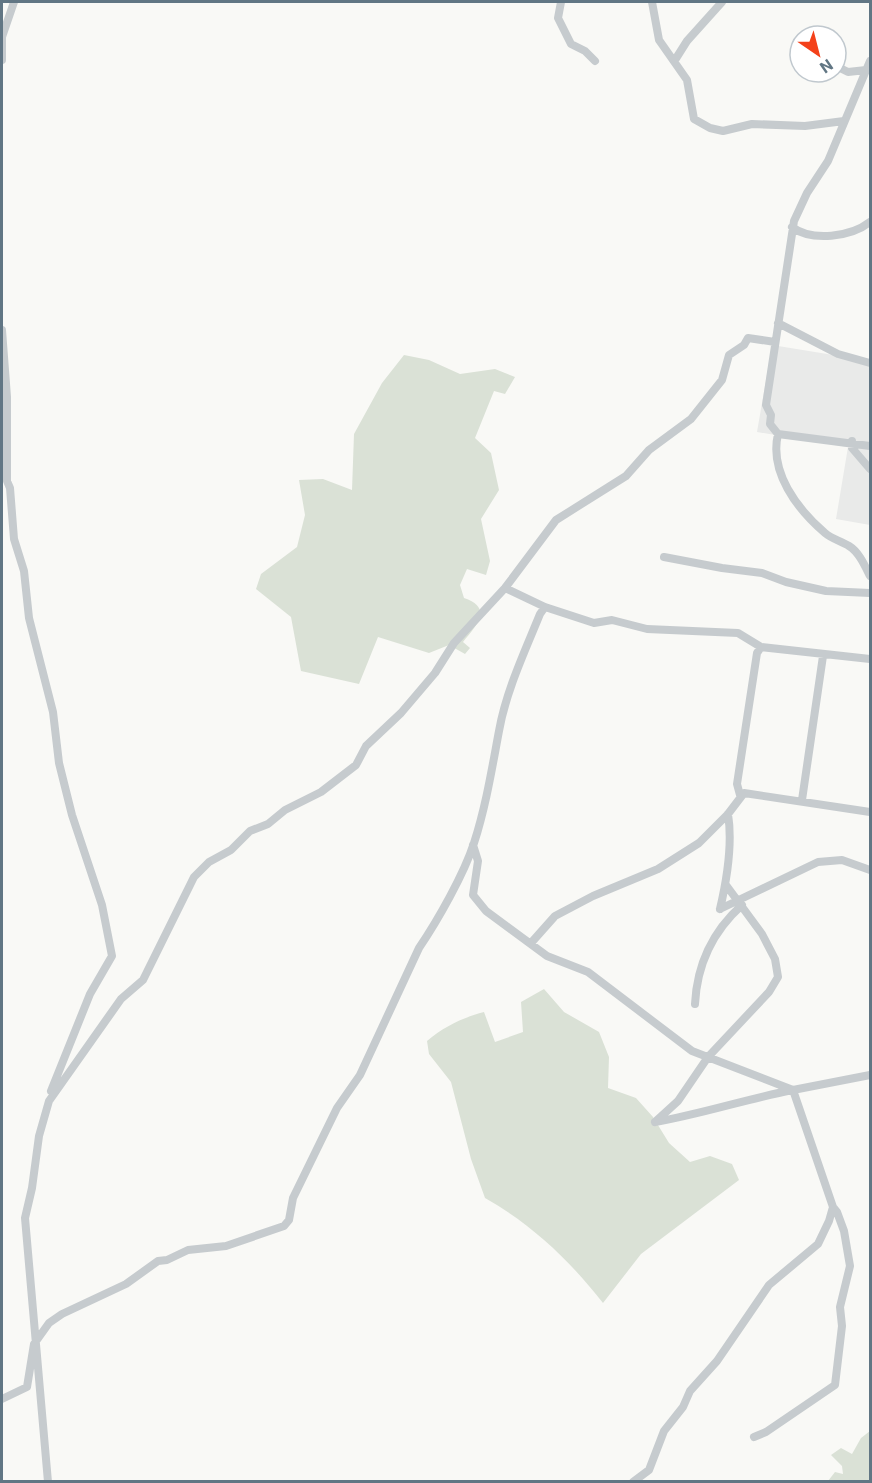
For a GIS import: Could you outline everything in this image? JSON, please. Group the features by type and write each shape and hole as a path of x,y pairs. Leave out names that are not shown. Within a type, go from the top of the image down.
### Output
{"street":[{"path":"2,60 2,38 14,2"},
{"path":"561,2 558,18 571,44 585,51 595,61"},
{"path":"651,2 659,40 675,60 687,81 694,119 710,128 723,131 746,125 805,126 844,121"},
{"path":"675,60 687,41 722,2"},
{"path":"868,66 828,161 807,193 792,227 766,405 771,415 770,424 778,434 852,441 870,446"},
{"path":"848,72 868,66"},
{"path":"792,227 814,237 863,228 870,222"},
{"path":"778,323 838,354 870,363"},
{"path":"2,330 7,397 7,481 10,488 14,539 24,571 29,618 53,712 59,763 72,815 102,905 112,956 90,994 56,1073 39,1136 33,1188 25,1218 34,1344 48,1482"},
{"path":"49,1101 121,999 143,980 194,877 201,868 231,850 250,831 268,824 285,810 321,792 356,765 366,746 401,713 435,673 454,643 505,588 556,520 626,476 649,450 691,419 722,380 729,356 744,345 748,338 775,342"},
{"path":"778,434 774,450 778,469 795,501 826,534 853,549 870,576"},
{"path":"852,441 852,448 870,469"},
{"path":"664,557 762,573 786,582 826,591 870,593"},
{"path":"505,588 545,607 594,623 612,620 647,629 738,633 761,647 782,648 824,656 870,659"},
{"path":"2,1399 27,1387 34,1344 49,1323 62,1314 126,1284 158,1261 167,1260 188,1250 226,1246 284,1226 289,1220 293,1198 337,1108 360,1075 419,948 431,930 473,845 485,804 499,730 519,667 545,607"},
{"path":"740,795 737,784 758,653 761,647"},
{"path":"802,800 824,656"},
{"path":"531,943 555,916 593,896 658,869 699,843 728,814 740,795 744,793 870,812"},
{"path":"728,814 731,829 726,885 720,909 741,903 818,862 842,860 870,870"},
{"path":"473,845 478,861 473,895 486,911 548,956 588,972 692,1051 793,1090 833,1207 844,1231 850,1266 840,1307 842,1326 835,1385 766,1432 753,1437"},
{"path":"726,885 762,934 775,959 778,977 769,992 708,1057 678,1101 655,1122 692,1115 747,1098 870,1076"},
{"path":"695,1004 696,990 713,938 722,923 741,903"},
{"path":"633,1482 649,1470 664,1431 683,1407 690,1391 717,1361 769,1285 818,1244 830,1221 833,1207"}],"shaded area":[{"path":"772,345 870,361 870,525 836,519 848,447 757,432"},
{"path":"404,355 429,360 460,374 495,369 515,377 505,394 494,391 475,438 491,453 499,490 481,519 490,561 486,575 467,569 460,585 464,598 478,607 480,618 463,642 470,648 465,654 449,645 429,653 378,637 359,684 301,671 291,617 256,589 261,574 297,547 305,515 299,480 323,479 352,490 354,434 382,383"},
{"path":"544,989 564,1012 599,1032 609,1057 608,1088 636,1098 653,1117 669,1143 690,1162 710,1156 732,1164 739,1180 641,1254 603,1303 550,1245 519,1220 485,1198 471,1159 451,1082 429,1054 427,1041 440,1031 484,1012 495,1042 523,1032 521,1002"},
{"path":"870,1431 870,1481 828,1481 835,1472 843,1474 842,1466 831,1455 841,1448 852,1454 861,1438"}]}
